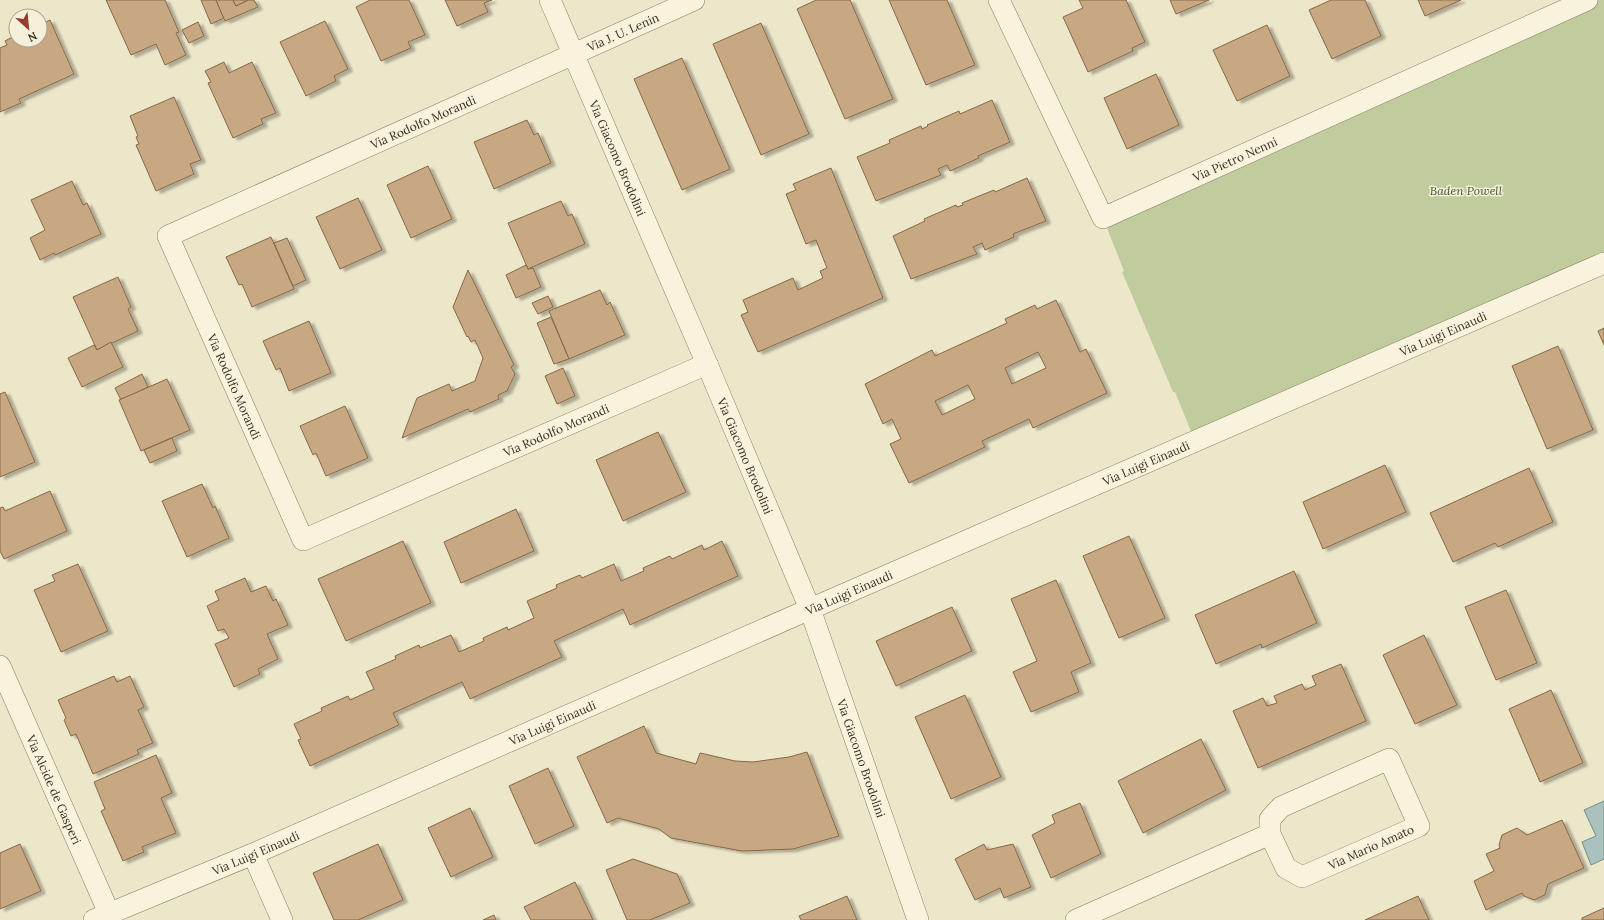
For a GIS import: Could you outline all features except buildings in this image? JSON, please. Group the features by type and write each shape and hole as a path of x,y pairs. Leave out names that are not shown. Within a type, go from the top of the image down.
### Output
{"street":[{"name":"Via Giacomo Brodolini","path":"550,0 707,364 810,609 918,920"},
{"name":"Via J. U. Lenin","path":"574,54 694,0"},
{"name":"Via Pietro Nenni","path":"999,0 1103,218 1557,6 1587,0"},
{"name":"Via Rodolfo Morandi","path":"574,54 168,236 303,540 707,364"},
{"name":"Via Luigi Einaudi","path":"101,917 253,854 810,609 1604,263"},
{"name":"Via Alcide de Gasperi","path":"0,666 101,917"},
{"name":"Via Mario Amato","path":"1389,759 1419,826 1302,877 1286,868 1270,834 1270,819 1281,807 1389,759"},
{"path":"1076,920 1270,834"},
{"path":"253,854 282,920"}],"green space":[{"name":"Baden Powell","path":"1591,0 1604,0 1604,263 1195,441 1122,272 1124,271 1103,218"}],"water":[{"path":"1604,801 1604,859 1591,865 1582,842 1596,836 1584,810"}]}
